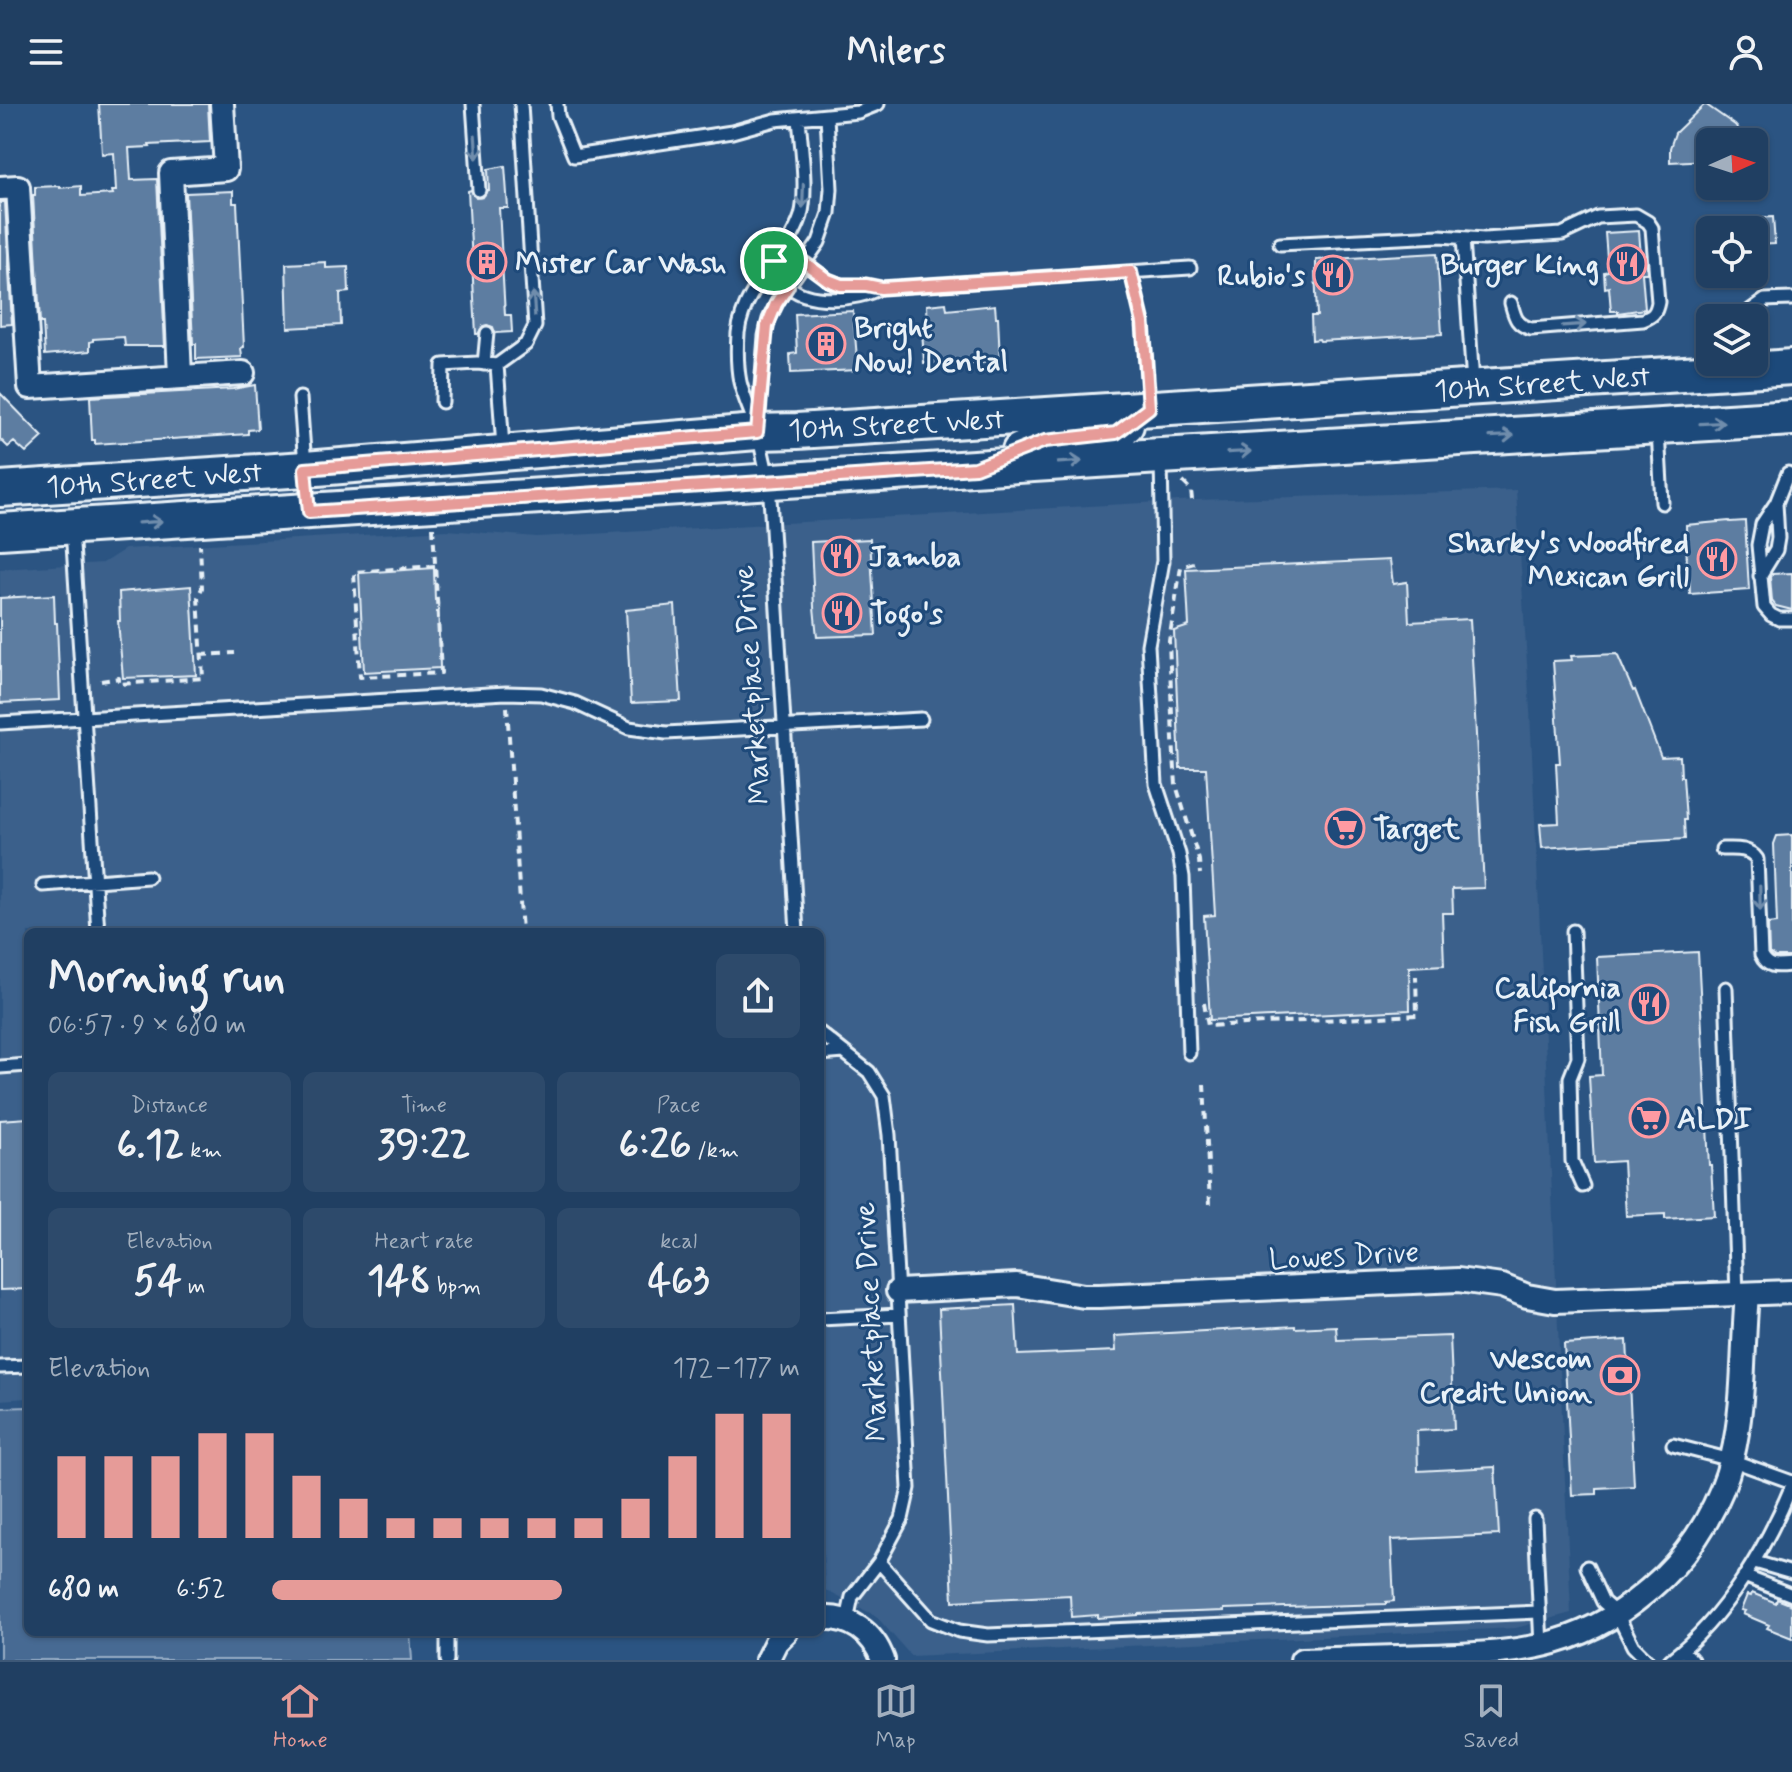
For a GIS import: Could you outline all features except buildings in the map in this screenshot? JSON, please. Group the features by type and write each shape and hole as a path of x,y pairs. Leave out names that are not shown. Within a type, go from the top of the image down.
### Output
{"main road":[{"name":"10th Street West","path":"1768,366 1792,367"},
{"name":"10th Street West","path":"0,489 305,469 757,432 1474,388 1696,371"},
{"path":"1172,469 1198,428 1350,418 1437,390"},
{"path":"975,468 1045,441 1116,433 1149,408"},
{"name":"10th Street West","path":"0,531 975,468 1172,469 1657,426 1792,418"}],"street":[{"path":"180,376 171,173 226,169 222,104"},
{"path":"9,188 30,387 243,373"},
{"name":"Lowes Drive","path":"898,1291 1017,1285 1099,1296 1458,1280 1502,1286 1527,1296 1555,1301 1792,1292"},
{"path":"1302,1660 1507,1652 1541,1646 1582,1633 1617,1614 1651,1588 1690,1546 1711,1512 1731,1460 1740,1406 1742,1295"},
{"path":"824,1618 847,1620 865,1631 883,1660"},
{"path":"767,1660 782,1636"}],"lane":[{"path":"473,104 479,190"},
{"path":"442,402 443,365 490,364 526,344 535,326 521,104"},
{"path":"557,104 558,116 574,156 732,132 775,120 865,111 878,104"},
{"path":"757,432 767,326 776,304 822,234 831,206 827,116"},
{"path":"757,432 740,381 738,331 748,299 792,234 803,207 799,118"},
{"path":"1280,244 1562,234 1598,217 1636,215 1652,228 1658,302 1657,311 1652,317 1531,329 1515,321 1511,303"},
{"path":"1463,238 1474,388"},
{"path":"774,261 805,263 828,280 841,285 881,288 1190,268"},
{"path":"774,261 788,286 806,294 831,299 881,288"},
{"path":"1131,272 1143,323 1149,408"},
{"path":"1759,304 1765,300 1792,299"},
{"path":"487,333 503,452"},
{"path":"300,398 309,512"},
{"path":"1657,426 1662,503"},
{"name":"Marketplace Drive","path":"757,432 769,481 797,928"},
{"path":"1172,469 1163,561 1148,645 1156,784 1179,854 1183,877 1189,1053"},
{"path":"1788,473 1776,503 1762,524 1758,545 1764,607 1779,619 1792,619"},
{"path":"1760,576 1776,550 1776,503"},
{"path":"72,527 98,928"},
{"path":"0,723 506,693 539,693 575,703 629,728 666,733 921,719"},
{"path":"1722,849 1754,854 1757,859 1761,955 1765,962 1774,966 1792,965"},
{"path":"43,885 148,877"},
{"path":"1573,931 1578,1058 1570,1078 1572,1161 1583,1186"},
{"path":"1726,988 1742,1295"},
{"name":"Marketplace Drive","path":"824,1036 869,1072 884,1096 889,1135 909,1488 902,1519 879,1562 852,1597 847,1620"},
{"path":"824,1054 844,1052"},
{"path":"0,1067 24,1065"},
{"path":"824,1319 899,1315"},
{"path":"0,1367 24,1366"},
{"path":"1670,1660 1718,1611 1755,1562 1778,1520 1792,1484 1731,1460 1673,1445"},
{"path":"1535,1519 1541,1646"},
{"path":"879,1562 931,1620 973,1634 1539,1612"},
{"path":"1755,1562 1792,1573"},
{"path":"1587,1567 1603,1602 1617,1614 1633,1646 1647,1660"},
{"path":"1744,1576 1792,1595"},
{"path":"447,1660 448,1636"},
{"path":"1683,1650 1692,1660"}],"path":[{"path":"1172,469 1191,490 1192,500"},
{"path":"433,525 441,673 360,677 354,572 435,566"},
{"path":"101,681 119,678 119,684 203,678 198,597 202,588 199,540"},
{"path":"1194,563 1181,567 1169,641 1176,785 1199,860 1200,874"},
{"path":"201,655 235,653"},
{"path":"506,693 522,928"},
{"path":"1204,1001 1208,1026 1417,1015 1416,976"},
{"path":"1204,1084 1210,1204"}],"shaded area":[{"path":"1516,490 1530,710 1571,1613 1516,1628 911,1656 876,1616 825,1590 824,928 24,928 24,1398 0,1400 0,569 103,563 125,549 447,530 537,537 1196,500"},
{"path":"24,1407 24,1636 410,1636 412,1660 0,1660 0,1408"}],"place":[{"name":"Mister Car Wash","path":"487,262"},
{"name":"Burger King","path":"1627,264"},
{"name":"Rubio's","path":"1333,275"},
{"name":"Bright Now! Dental","path":"826,344"},
{"name":"Jamba","path":"841,556"},
{"name":"Sharky's Woodfired Mexican Grill","path":"1717,559"},
{"name":"Togo's","path":"842,613"},
{"name":"Target","path":"1345,828"},
{"name":"California Fish Grill","path":"1649,1004"},
{"name":"ALDI","path":"1649,1118"},
{"name":"Wescom Credit Union","path":"1620,1375"}],"route":[{"path":"774,261 805,263 828,280 841,285 881,288 1131,272 1143,323 1149,408 1116,433 1045,441 975,468 309,512 305,469 757,432 767,326 788,286 774,261"}]}
